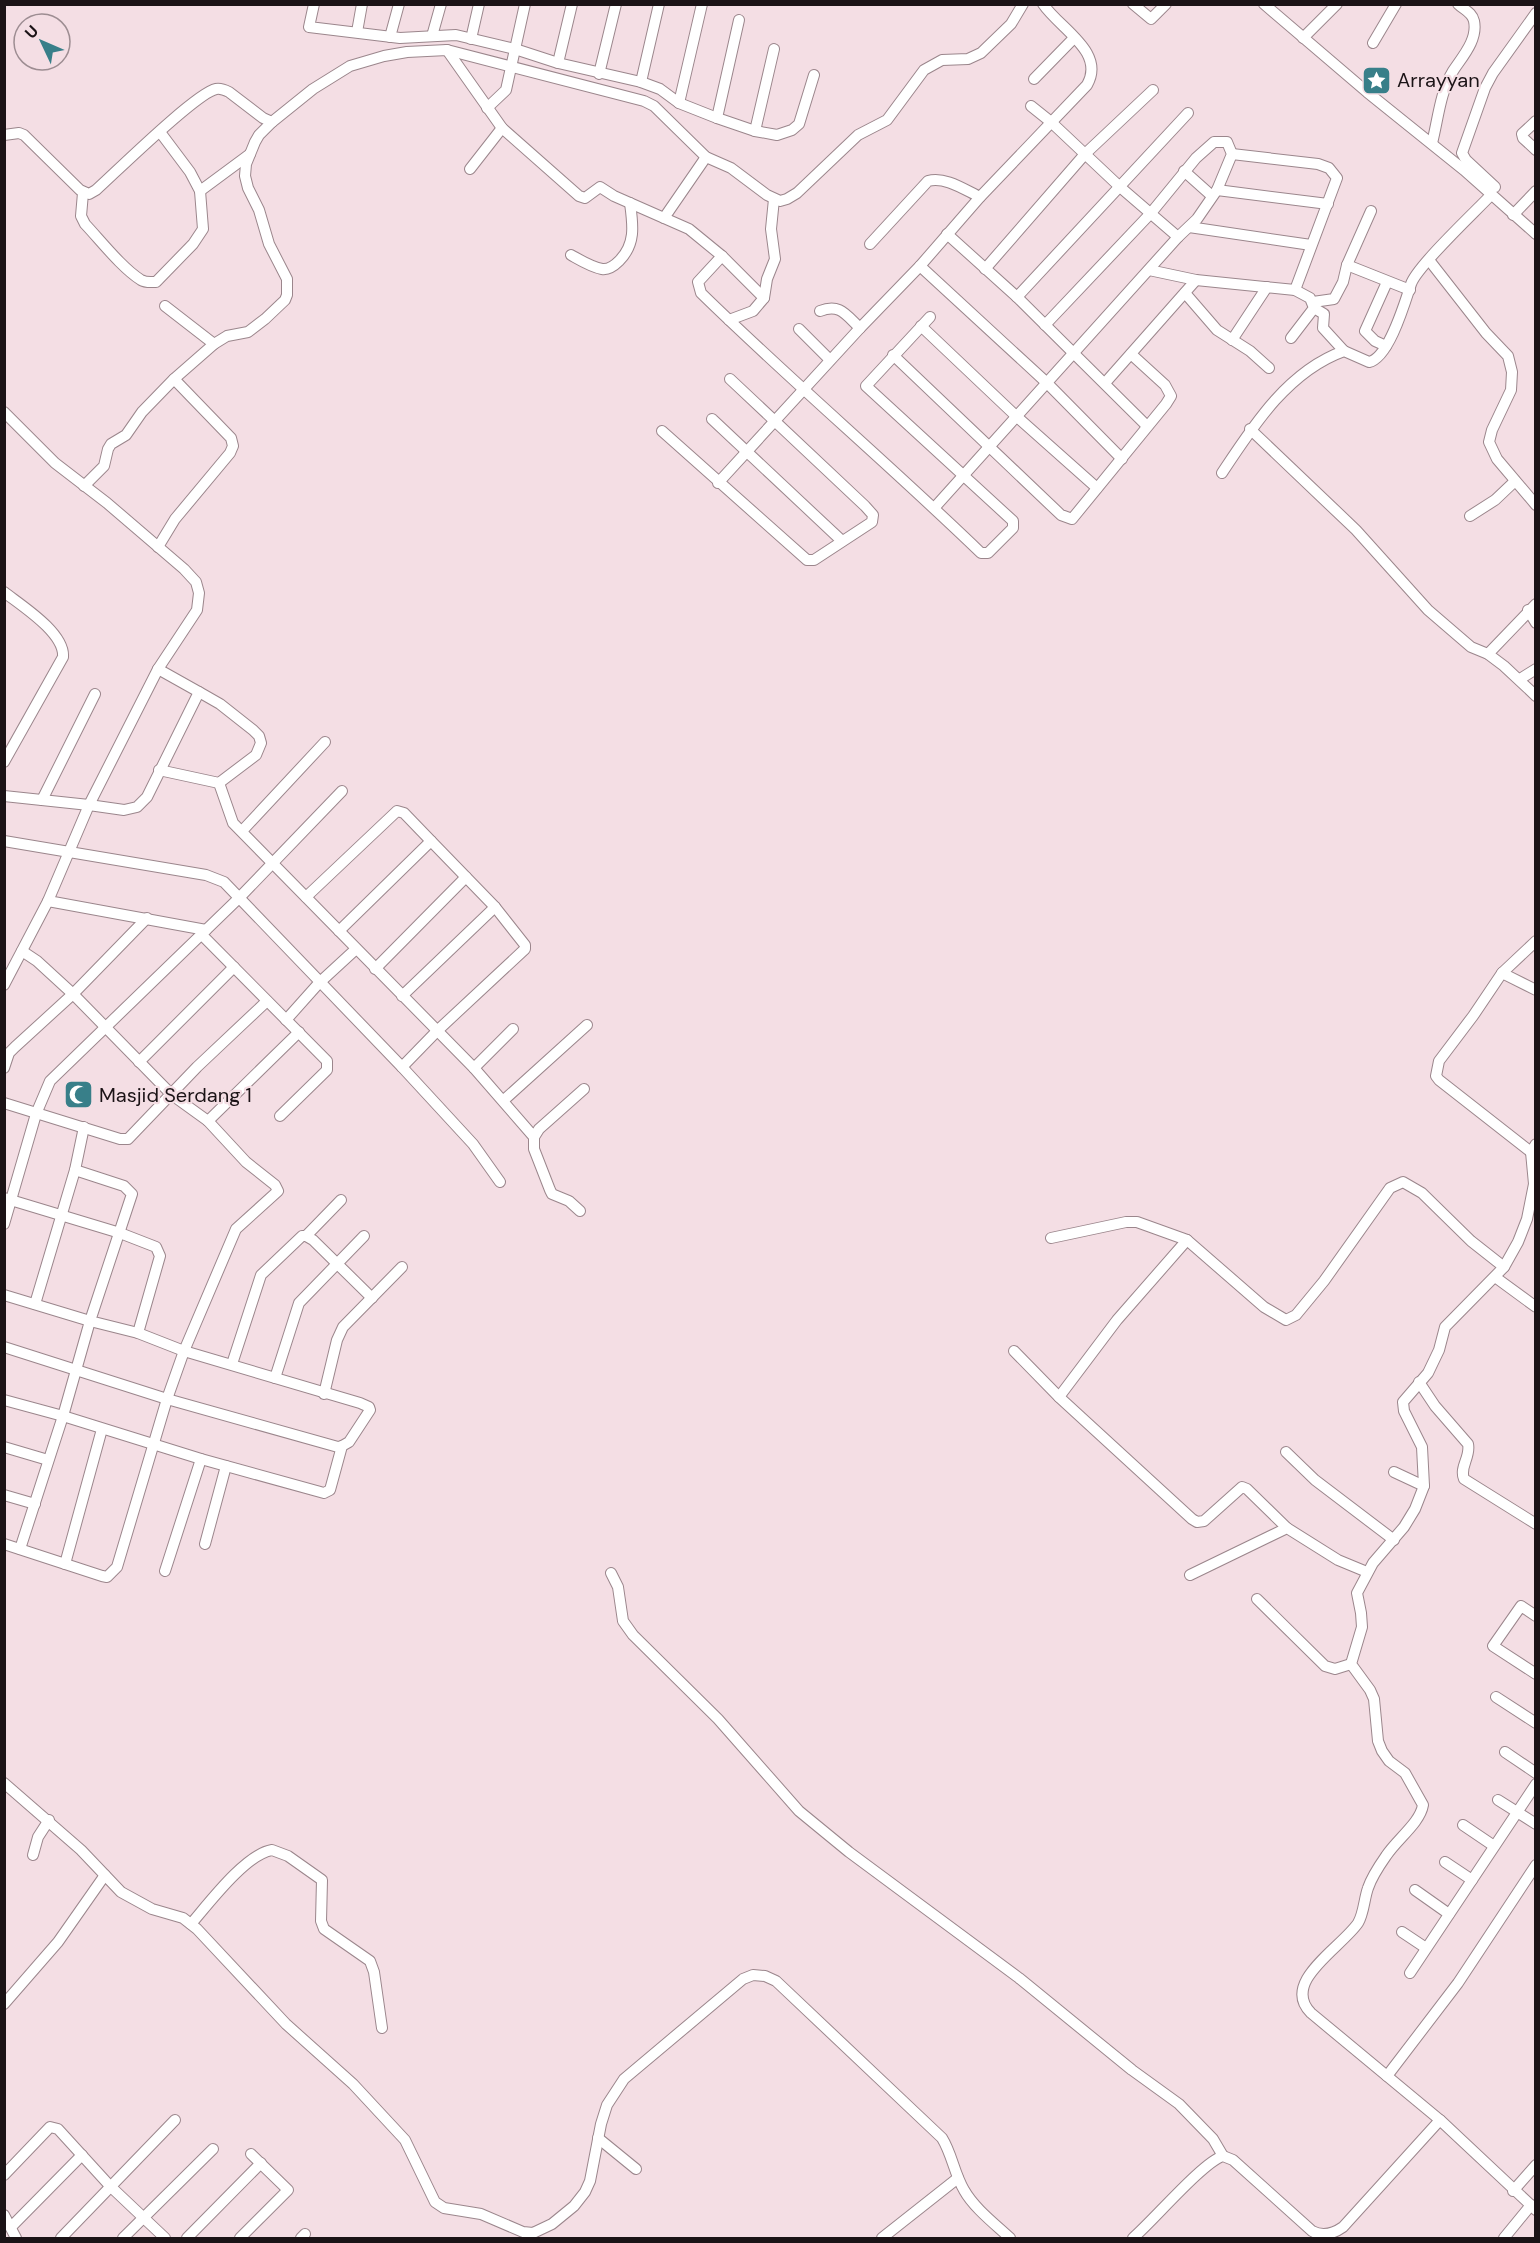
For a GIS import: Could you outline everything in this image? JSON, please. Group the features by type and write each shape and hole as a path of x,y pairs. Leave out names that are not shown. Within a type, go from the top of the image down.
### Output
{"street":[{"path":"314,4 309,27 390,37 456,35 515,49 599,74 640,82 660,90 679,103 717,118 754,131 777,135 792,130 800,124 814,75"},
{"path":"357,32 362,4"},
{"path":"390,37 399,4"},
{"path":"432,36 441,4"},
{"path":"471,39 479,4"},
{"path":"488,108 506,90 525,4"},
{"path":"558,63 572,4"},
{"path":"599,74 616,4"},
{"path":"640,82 659,4"},
{"path":"679,103 702,4"},
{"path":"84,486 104,466 111,444 126,435 142,412 174,379 214,344 227,336 248,332 285,300 287,279 269,244 260,210 248,188 245,176 250,154 259,135 272,122 312,89 350,66 407,52 447,51 637,99 654,105 706,157 731,168 774,199 787,199 797,193 858,135 887,120 924,70 942,60 968,59 981,53 1011,24 1023,4"},
{"path":"718,483 774,420 920,266 980,197 1087,84 1091,77 1092,61 1074,38 1051,17 1043,4"},
{"path":"1133,4 1151,19 1166,4"},
{"path":"1264,4 1367,92 1493,191"},
{"path":"1303,38 1338,4"},
{"path":"1373,43 1396,4"},
{"path":"1432,143 1449,78 1467,52 1475,30 1474,19 1458,4"},
{"path":"1536,13 1521,31 1485,87 1462,153 1513,214 1536,234"},
{"path":"717,118 739,20"},
{"path":"1521,31 1536,32"},
{"path":"1034,79 1074,38"},
{"path":"754,131 774,49"},
{"path":"447,51 502,128 579,196 585,198 600,187 689,229 722,256 764,298"},
{"path":"4,135 19,133 24,135 83,193 89,194 206,94 220,89 229,92 262,118 272,122"},
{"path":"985,269 1085,154 1153,90"},
{"path":"1031,106 1178,237"},
{"path":"1017,297 1188,113"},
{"path":"1536,121 1522,134 1523,138 1536,150"},
{"path":"470,169 502,128"},
{"path":"83,193 81,216 85,224 140,279 148,283 156,282 193,244 203,230 200,191 190,172 160,132"},
{"path":"935,507 1178,237 1189,228 1215,193 1232,154 1227,142 1214,142 1196,158 1150,213 1046,325"},
{"path":"200,191 250,154"},
{"path":"1232,154 1325,166 1337,178 1296,290"},
{"path":"664,218 706,157"},
{"path":"1184,171 1215,193 1328,204"},
{"path":"870,244 928,181 935,179 944,181 980,197"},
{"path":"1149,270 1196,280 1296,290 1324,314 1323,328 1344,351 1369,362 1378,358 1386,346 1417,272 1493,191"},
{"path":"1513,214 1536,191"},
{"path":"729,320 753,311 764,298 767,279 775,259 771,229 774,199"},
{"path":"571,255 602,269 611,268 620,261 631,244 630,203"},
{"path":"1292,338 1313,305 1334,298 1343,282 1347,265 1371,211"},
{"path":"1189,228 1311,245"},
{"path":"947,234 1017,297 1147,426"},
{"path":"722,256 698,282 701,293 984,554 988,554 1013,528 1013,521 963,474 862,389 930,316"},
{"path":"1429,260 1486,333 1508,356 1512,372 1511,390 1492,430 1489,442 1497,459 1536,505"},
{"path":"1347,265 1410,291"},
{"path":"920,266 1047,383 1122,459"},
{"path":"1105,383 1196,280"},
{"path":"1386,346 1375,341 1365,331 1387,282"},
{"path":"1232,340 1267,287"},
{"path":"1185,293 1217,330 1250,351 1269,368"},
{"path":"165,306 214,344"},
{"path":"820,311 833,307 838,309 860,328"},
{"path":"921,326 1096,488"},
{"path":"799,329 830,360"},
{"path":"1222,473 1250,429 1281,394 1311,368 1332,355 1344,351"},
{"path":"893,355 1064,517 1072,519 1171,396 1165,385 1131,354"},
{"path":"158,547 175,519 230,453 233,446 231,438 174,379"},
{"path":"662,431 807,560 814,560 872,522 873,515 730,379"},
{"path":"4,412 55,463 107,503 196,582 199,593 197,610 158,669 89,805 48,901 4,985"},
{"path":"712,419 842,541"},
{"path":"1250,429 1356,530 1428,610 1471,648 1488,654 1520,679 1536,696"},
{"path":"1470,516 1495,500 1515,481"},
{"path":"4,592 50,630 60,642 63,657 4,762"},
{"path":"1488,654 1532,607"},
{"path":"1532,607 1536,623"},
{"path":"158,669 220,704 259,736 261,743 255,755 219,783"},
{"path":"1520,679 1536,669"},
{"path":"4,796 124,810 137,807 147,797 199,692"},
{"path":"42,800 95,694"},
{"path":"242,831 325,742"},
{"path":"159,770 219,783"},
{"path":"219,783 231,820 474,1068 534,1137"},
{"path":"4,1224 8,1199 36,1114 50,1081 239,898 342,791"},
{"path":"306,897 397,811 404,813 495,907 524,942 525,949 436,1031 402,1067"},
{"path":"4,841 212,876 230,886 473,1144 500,1182"},
{"path":"339,931 431,841"},
{"path":"375,969 466,877"},
{"path":"48,901 147,918 204,932 234,967 321,1054 328,1066 321,1077 280,1116"},
{"path":"402,996 495,907"},
{"path":"4,1068 7,1053 73,994 147,918"},
{"path":"1351,1664 1362,1627 1356,1593 1367,1572 1383,1549 1394,1540 1414,1509 1424,1486 1422,1447 1403,1407 1403,1402 1431,1367 1446,1327 1504,1267 1518,1242 1527,1219 1535,1177 1533,1148 1436,1076 1439,1061 1502,973 1536,941"},
{"path":"286,1020 319,983 356,949"},
{"path":"4,1544 107,1577 117,1568 167,1399 184,1351 236,1229 269,1202 278,1191 275,1185 240,1157 208,1121 172,1095 73,994 37,961 22,951"},
{"path":"139,1062 234,967"},
{"path":"1502,973 1536,990"},
{"path":"4,1103 120,1139 128,1139 197,1067 267,1001"},
{"path":"504,1100 587,1025"},
{"path":"474,1068 513,1029"},
{"path":"208,1121 299,1032"},
{"path":"580,1211 569,1201 552,1194 534,1149 534,1137 539,1129 584,1089"},
{"path":"35,1304 75,1170 84,1127"},
{"path":"20,1549 63,1416 90,1321 132,1197 130,1191 124,1186 75,1170"},
{"path":"1051,1238 1126,1222 1137,1222 1187,1240 1271,1312 1286,1320 1291,1318 1324,1281 1390,1188 1403,1182 1422,1193 1471,1241 1504,1267"},
{"path":"8,1199 153,1244 160,1252 138,1333"},
{"path":"232,1364 261,1275 297,1239 306,1236 341,1200"},
{"path":"306,1236 372,1298"},
{"path":"275,1378 299,1303 364,1236"},
{"path":"1059,1397 1117,1320 1187,1240"},
{"path":"324,1394 340,1333 347,1322 402,1267"},
{"path":"1495,1277 1535,1308"},
{"path":"4,1295 138,1333 184,1351 369,1407 370,1410 349,1442 338,1447 167,1399 76,1368 4,1347"},
{"path":"1014,1351 1059,1397 1192,1519 1197,1522 1204,1521 1242,1487 1247,1489 1287,1528 1338,1560 1367,1572"},
{"path":"1419,1382 1435,1406 1468,1444 1469,1451 1462,1475 1464,1479 1536,1524"},
{"path":"4,1400 201,1459 327,1492 330,1490 342,1446"},
{"path":"65,1564 102,1429"},
{"path":"4,1447 48,1460"},
{"path":"1286,1452 1315,1480 1394,1540"},
{"path":"165,1571 201,1459"},
{"path":"205,1544 226,1466"},
{"path":"1394,1472 1424,1486"},
{"path":"4,1495 35,1504"},
{"path":"1190,1575 1287,1528"},
{"path":"611,1573 618,1587 623,1621 633,1635 718,1719 799,1811 849,1852 1019,1978 1132,2070 1179,2104 1212,2139 1224,2156 1233,2160 1312,2231 1328,2234 1343,2227 1440,2120"},
{"path":"1257,1599 1324,1666 1335,1669 1351,1664"},
{"path":"1536,1616 1521,1606 1494,1646 1536,1674"},
{"path":"1351,1664 1374,1699 1378,1741 1382,1751 1389,1761 1404,1773 1424,1804 1418,1819 1403,1833 1374,1874 1367,1888 1360,1920 1306,1977 1300,1993 1304,2006 1311,2013 1440,2120 1533,2208 1504,2238"},
{"path":"1496,1697 1536,1723"},
{"path":"1505,1752 1536,1773"},
{"path":"1410,1972 1536,1784"},
{"path":"6,1788 49,1820 121,1892 152,1909 183,1918 191,1924 286,2024 353,2084 405,2140 432,2197 438,2205 444,2208 481,2214 523,2232 533,2233 544,2229 561,2217 585,2192 590,2181 607,2105 624,2079 732,1987 753,1975 765,1976 776,1981 942,2138 948,2146 965,2193 1010,2238"},
{"path":"1498,1800 1536,1824"},
{"path":"33,1855 38,1837 49,1820"},
{"path":"1463,1825 1494,1846"},
{"path":"191,1924 226,1883 255,1858 272,1850 288,1856 322,1880 321,1922 324,1929 370,1961 374,1972 382,2028"},
{"path":"1445,1862 1472,1880"},
{"path":"1387,2076 1458,1983 1536,1865"},
{"path":"4,2004 58,1942 105,1875"},
{"path":"1415,1890 1449,1914"},
{"path":"1402,1932 1426,1948"},
{"path":"61,2238 175,2120"},
{"path":"4,2175 50,2127 58,2128 110,2186 165,2238"},
{"path":"598,2138 636,2169"},
{"path":"123,2238 213,2149"},
{"path":"240,2238 288,2190 251,2154"},
{"path":"11,2227 82,2155"},
{"path":"1134,2238 1192,2180 1214,2161 1224,2156"},
{"path":"187,2238 261,2163"},
{"path":"1513,2191 1536,2165"},
{"path":"882,2238 958,2178"},
{"path":"4,2215 16,2238"}],"place":[{"name":"Arrayyan","path":"1376,80"},
{"name":"Masjid Serdang 1","path":"78,1095"}]}
